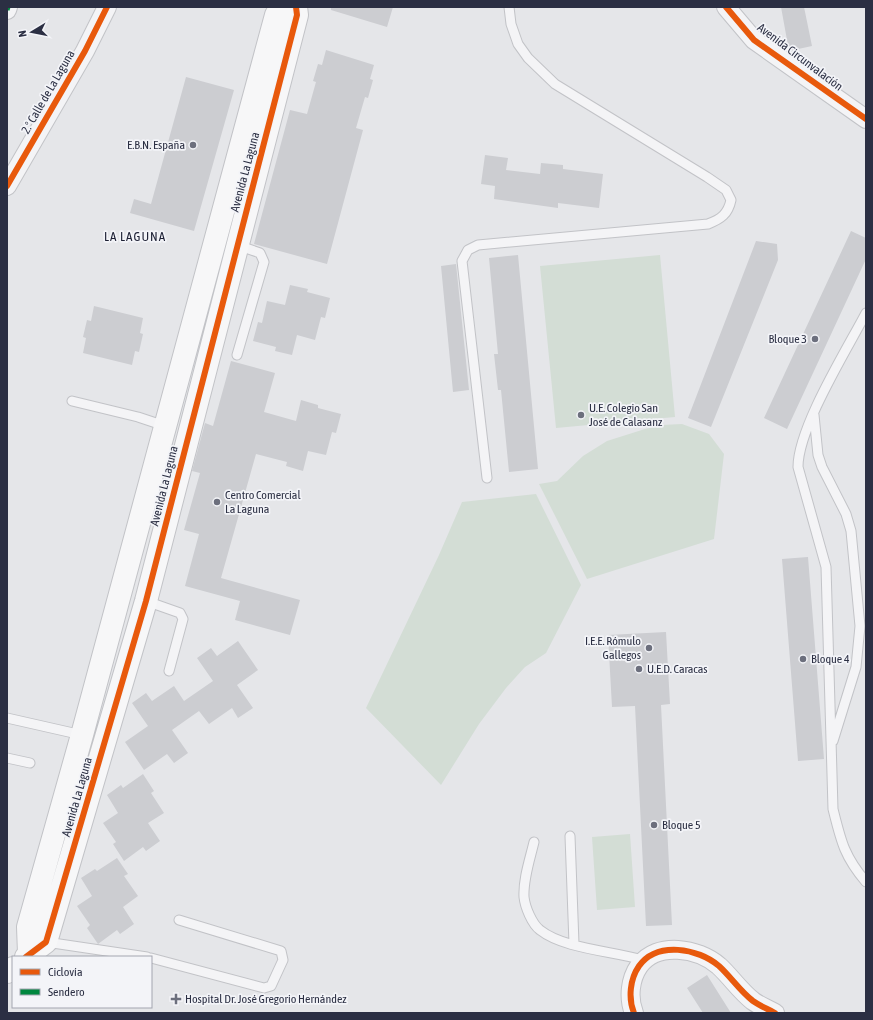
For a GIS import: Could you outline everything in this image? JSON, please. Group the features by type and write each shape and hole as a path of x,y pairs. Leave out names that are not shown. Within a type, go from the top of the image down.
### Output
{"street":[{"name":"2.° Calle de La Laguna","path":"7,186 85,51 107,7"},
{"name":"Avenida La Laguna","path":"34,951 28,927 82,735 276,15 281,7"},
{"name":"Avenida La Laguna","path":"34,951 146,601 295,23 296,7"},
{"name":"Avenida Circunvalación","path":"726,7 754,40 866,119"},
{"path":"634,1013 631,989 633,974 643,960 653,954 667,950 682,950 704,956 719,966 739,989 754,1001 775,1013"}],"lane":[{"path":"487,478 462,261 468,250 478,245 708,224 720,220 729,210 731,200 726,190 707,177 555,84 528,58 518,44 511,24 509,7"},
{"path":"237,245 260,253 264,262 237,355"},
{"path":"866,313 814,414 798,454 798,467 826,567 833,809 842,844 852,866 866,882"},
{"path":"72,401 138,417 166,426"},
{"path":"814,414 818,455 822,467 846,514 851,531 860,626 856,667 831,748"},
{"path":"146,601 180,612 182,615 183,619 169,671"},
{"path":"7,718 82,735"},
{"path":"7,758 30,763"},
{"path":"570,836 574,944"},
{"path":"534,842 524,897 526,906 539,930 558,940 643,960"},
{"path":"152,958 264,988 271,986 283,960 281,951 179,920"},
{"path":"34,951 128,956"}],"shaded area":[{"path":"660,255 675,417 556,428 540,266"},
{"path":"682,424 709,434 724,454 714,539 587,579 539,484 557,481 583,456 607,441 662,425"},
{"path":"536,494 581,585 546,653 525,667 506,688 479,724 441,785 366,708 439,555 462,502"},
{"path":"630,834 635,907 597,910 592,837"}],"building":[{"path":"331,7 393,7 387,27 331,10"},
{"path":"781,7 804,7 812,46 789,51"},
{"path":"326,50 374,65 370,79 373,80 368,98 365,97 356,128 363,130 327,264 254,244 290,110 307,114 316,82 313,81 318,64 322,65"},
{"name":"E.B.N. España","path":"186,77 234,90 194,231 130,213 134,199 151,204"},
{"path":"485,155 508,158 506,170 540,174 541,163 563,165 563,169 603,174 599,208 558,203 558,208 494,199 495,186 481,184"},
{"name":"Bloque 3","path":"851,231 866,238 866,259 787,429 764,418"},
{"path":"756,241 777,244 778,260 711,427 688,418"},
{"path":"518,255 538,469 509,472 501,390 498,390 494,354 498,354 489,258"},
{"path":"456,264 469,390 453,392 441,266"},
{"path":"290,285 308,289 307,292 330,298 325,318 321,317 315,340 297,335 292,355 275,351 276,347 253,341 258,322 262,323 267,301 285,305"},
{"path":"94,306 143,318 140,333 143,334 139,352 135,351 132,365 83,353 86,338 83,337 87,320 91,321"},
{"name":"Centro Comercial La Laguna","path":"231,361 275,373 264,412 296,421 301,400 318,405 318,408 341,414 336,433 332,432 326,455 308,451 303,471 286,466 287,462 256,454 221,578 300,600 290,635 235,620 240,601 185,586 199,534 184,530 200,473 192,471 205,423 213,426"},
{"name":"Bloque 4","path":"808,557 824,759 798,761 782,559"},
{"path":"666,632 670,704 661,705 672,925 646,926 635,706 612,707 608,635"},
{"path":"238,641 258,670 237,685 253,708 238,718 232,708 209,724 199,711 172,730 188,753 174,763 167,754 144,770 125,742 148,726 132,703 146,693 152,701 174,686 184,701 213,681 197,658 211,648 217,656"},
{"path":"143,774 154,791 151,793 164,813 148,823 160,841 146,851 143,847 124,861 113,844 116,842 103,823 118,813 107,795 121,785 123,788"},
{"path":"117,858 128,874 124,876 138,896 123,907 134,924 120,934 117,930 98,944 87,928 90,925 77,906 92,896 81,878 95,869 97,871"},
{"path":"707,975 731,1013 703,1013 687,988"}],"cycle path":[{"path":"7,186 85,51 107,7"},
{"path":"27,956 46,942 146,601 297,15 296,7"},
{"path":"726,7 754,40 866,119"},
{"path":"634,1013 631,1001 631,989 636,971 647,958 656,953 667,950 689,951 710,960 719,966 753,1001 775,1013"}],"place":[{"name":"E.B.N. España","path":"193,145"},
{"name":"Bloque 3","path":"815,339"},
{"name":"U.E. Colegio San José de Calasanz","path":"581,415"},
{"name":"Centro Comercial La Laguna","path":"217,502"},
{"name":"I.E.E. Rómulo Gallegos","path":"649,648"},
{"name":"Bloque 4","path":"803,659"},
{"name":"U.E.D. Caracas","path":"639,669"},
{"name":"Bloque 5","path":"654,825"},
{"name":"Hospital Dr. José Gregorio Hernández","path":"176,999"}],"district":[{"name":"LA LAGUNA","path":"135,236"}]}
